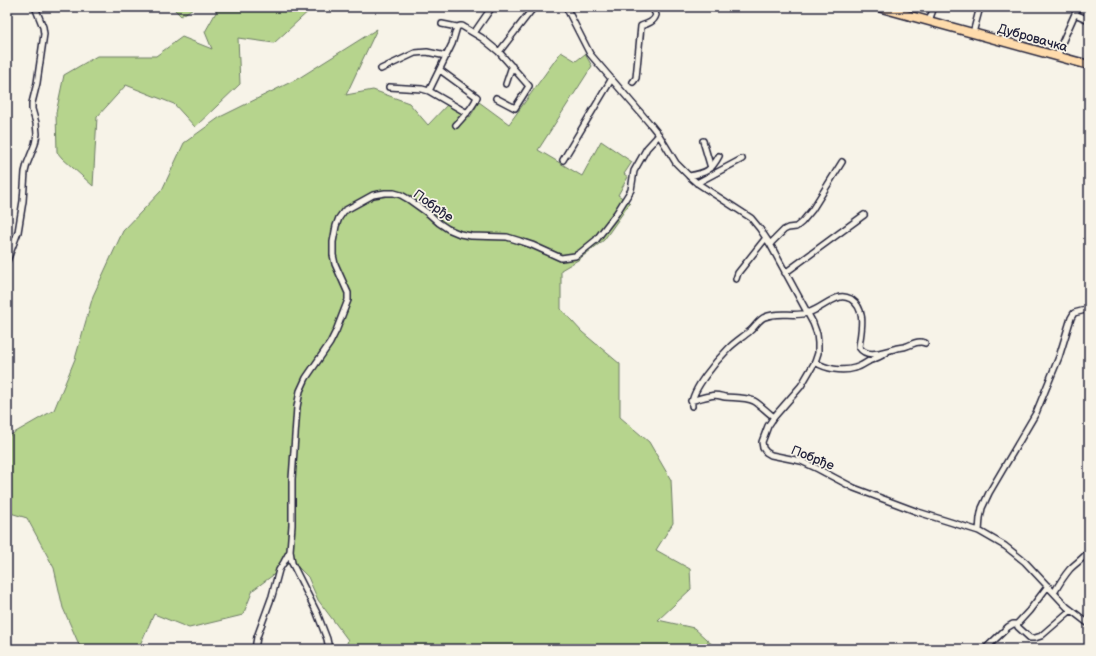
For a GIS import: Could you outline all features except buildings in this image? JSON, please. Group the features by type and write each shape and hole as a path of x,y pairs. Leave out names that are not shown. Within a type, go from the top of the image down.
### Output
{"main road":[{"name":"Дубровачка","path":"878,7 899,10 973,33 1089,65"}],"street":[{"path":"7,261 18,232 23,201 25,172 37,134 32,103 37,83 44,34 43,27 35,7"},
{"path":"474,33 492,7"},
{"path":"499,52 534,7"},
{"name":"Побрђе","path":"566,7 590,54 659,135 676,163 697,183 751,218 760,229 770,244 813,323 818,338 818,353 815,362 801,386 774,417 765,432 762,445 766,452 771,455 801,461 859,490 918,512 979,531 1005,546 1025,562 1067,607 1089,624"},
{"path":"633,82 636,78 640,26 655,19 656,15 652,7"},
{"path":"929,20 934,7"},
{"path":"973,33 980,7"},
{"path":"1058,56 1061,45 1078,7"},
{"path":"1075,14 1089,20"},
{"path":"442,24 457,27 462,26 474,33 499,52 530,86 515,108 496,98"},
{"path":"429,91 452,44 457,27"},
{"path":"381,68 415,53 427,52 446,56"},
{"path":"506,84 512,66"},
{"path":"440,70 477,97 467,113 456,125"},
{"path":"563,160 611,80"},
{"path":"389,87 422,89 429,91 467,113"},
{"name":"Побрђе","path":"290,551 292,525 292,479 297,407 300,391 306,378 333,337 348,300 348,293 335,264 333,255 334,233 339,218 344,211 362,200 374,195 394,193 408,199 448,229 460,234 507,238 526,243 561,258 575,256 596,240 616,214 631,190 634,171 647,148 659,135"},
{"path":"703,141 711,168"},
{"path":"689,176 705,173 715,164 719,156"},
{"path":"697,183 742,160"},
{"path":"770,244 785,230 796,227 802,222 812,210 842,162"},
{"path":"785,273 864,215"},
{"path":"736,279 738,273 766,239"},
{"path":"774,417 752,400 743,398 716,395 708,396 692,404 700,384 717,360 751,330 763,317 778,313 808,313 839,297 848,297 857,304 861,313 860,349 867,354 886,352"},
{"path":"979,531 982,508 989,493 1036,413 1059,357 1071,318 1074,313 1089,308"},
{"path":"815,362 828,368 848,369 860,366 894,348 905,347 922,342 925,343"},
{"path":"255,649 256,637 272,596 279,570 290,551"},
{"path":"290,551 292,563 317,613 327,639 328,649"},
{"path":"1054,593 1070,568 1083,558 1089,551"},
{"path":"984,649 1008,627 1013,624 1017,624 1048,586"},
{"path":"1017,624 1018,627 1030,638 1035,638 1041,636 1071,610"}],"green space":[{"path":"172,7 195,7 181,16"},
{"path":"219,7 312,8 274,43 238,38 240,84 195,127 174,104 126,85 97,117 93,186 57,152 56,113 64,75 97,56 156,56 182,37 212,49 205,32"},
{"path":"377,29 346,95 373,90 409,103 428,125 448,104 470,117 479,102 509,124 561,52 576,61 585,54 592,66 538,150 582,176 601,141 632,162 624,174 628,177 618,195 630,203 604,240 578,260 561,270 561,309 582,332 620,364 620,417 649,442 671,480 673,523 656,550 690,569 691,589 658,620 694,628 717,649 345,649 348,640 318,600 308,577 292,561 253,590 243,615 189,628 154,614 138,649 81,649 63,608 54,568 27,518 7,512 7,437 54,410 75,359 93,296 123,231 162,190 184,143 220,117 299,78"}]}
